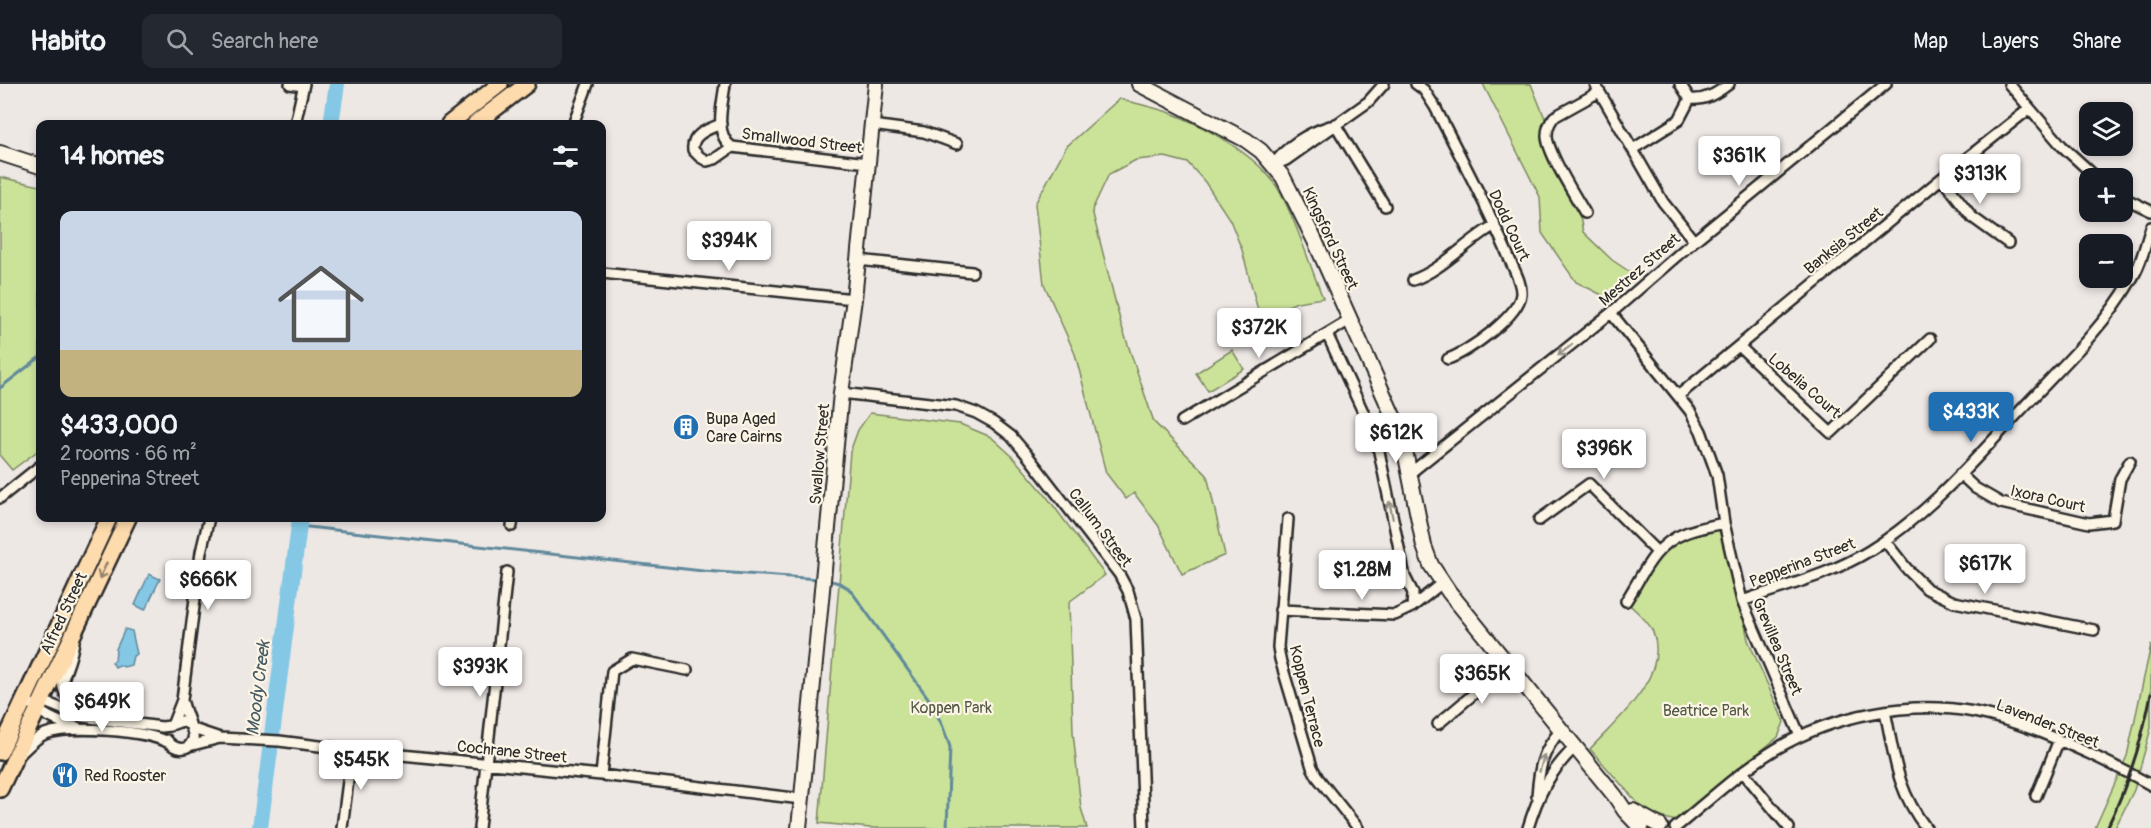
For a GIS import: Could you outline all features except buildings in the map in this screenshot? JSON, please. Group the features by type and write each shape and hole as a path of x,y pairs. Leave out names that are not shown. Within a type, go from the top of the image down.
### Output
{"main road":[{"path":"454,120 500,84"},
{"path":"480,120 527,84"},
{"name":"Alfred Street","path":"0,752 107,522"},
{"name":"Alfred Street","path":"0,789 126,522"}],"street":[{"path":"290,84 303,85 296,120"},
{"path":"574,120 588,84"},
{"name":"Smallwood Street","path":"725,84 721,124 723,138 732,147 868,163"},
{"name":"Swallow Street","path":"799,828 841,393 854,299 876,84"},
{"name":"Kingsford Street","path":"1139,84 1230,130 1261,151 1274,165 1292,193 1402,436 1424,546 1431,565 1442,583 1616,796"},
{"path":"1274,165 1281,154 1292,146 1318,130 1335,124 1368,102 1384,84"},
{"name":"Dodd Court","path":"1416,84 1424,90 1435,107 1495,225 1521,291 1518,305 1507,317 1464,352 1448,359"},
{"path":"1680,84 1690,99 1697,100 1711,96 1729,84"},
{"path":"2009,84 2062,146 2086,168"},
{"name":"Mestrez Street","path":"1409,474 1611,313 1885,85"},
{"path":"1585,213 1555,159 1546,136 1549,123 1554,117 1597,88 1663,202 1694,242"},
{"path":"1633,149 1679,120 1690,99"},
{"name":"Banksia Street","path":"1678,396 1942,178 2030,109"},
{"name":"Smallwood Street","path":"721,124 698,136 694,140 693,150 707,161 716,159 732,147"},
{"path":"1335,124 1385,206"},
{"path":"872,125 924,132 957,144"},
{"path":"0,153 36,166"},
{"path":"0,161 36,166"},
{"path":"1942,178 1972,217 2008,243"},
{"path":"2133,202 2151,211"},
{"path":"1413,280 1427,275 1468,242 1495,225"},
{"name":"Pepperina Street","path":"1742,601 1845,564 1885,541 1918,516 2104,320 2132,280 2151,227"},
{"path":"858,260 972,272"},
{"path":"606,273 854,299"},
{"name":"Grevillea Street","path":"1611,313 1690,411 1710,452 1742,601 1800,736"},
{"path":"1182,421 1350,320"},
{"path":"1327,334 1377,442 1405,577 1413,593 1412,607"},
{"name":"Lobelia Court","path":"1739,346 1831,433 1930,339"},
{"name":"Callum Street","path":"841,393 956,406 994,423 1011,436 1028,456 1119,574 1128,591 1136,619 1144,828"},
{"name":"Ixora Court","path":"1960,474 1976,488 2001,503 2089,524 2113,520 2121,479 2130,461"},
{"path":"0,498 36,469"},
{"path":"1539,520 1589,484 1657,552"},
{"name":"Koppen Terrace","path":"1287,519 1280,610 1280,659 1308,756 1318,778 1358,828"},
{"path":"169,743 166,734 182,700 201,552 208,522"},
{"path":"1626,601 1657,552 1671,539 1724,524"},
{"path":"1885,541 1907,569 1927,589 1954,602 2094,630"},
{"path":"479,828 507,572"},
{"path":"1280,610 1384,616 1404,613 1442,583"},
{"path":"76,630 72,659 64,674 62,687 70,703 82,717"},
{"path":"601,775 612,671 632,660 687,670"},
{"path":"1438,724 1508,665"},
{"path":"25,698 39,705 63,723 93,730 158,737 176,748 189,746 194,738 182,700"},
{"path":"39,705 82,717 162,727 182,721 192,727"},
{"name":"Lavender Street","path":"1675,828 1743,772 1776,749 1800,736 1885,711 1917,709 1974,712 2021,725 2059,740 2151,785"},
{"path":"1885,711 1899,781 1906,798 1926,828"},
{"name":"Cochrane Street","path":"192,727 220,738"},
{"path":"14,761 42,735 57,731 93,730"},
{"path":"1528,828 1536,801 1538,777 1545,750 1561,730"},
{"name":"Cochrane Street","path":"189,746 220,738 257,739 601,775 802,799"},
{"path":"2036,796 2059,740"},
{"path":"1536,801 1559,762 1575,747"},
{"path":"342,828 352,750"},
{"path":"1743,772 1789,828"},
{"path":"1616,796 1637,815 1660,827"},
{"path":"1616,796 1625,811 1641,828"}],"green space":[{"path":"1483,84 1531,84 1575,192 1583,232 1612,260 1636,276 1610,299 1576,282 1542,233 1540,197"},
{"path":"1119,99 1168,112 1213,133 1243,153 1268,175 1284,200 1323,298 1297,302 1260,318 1242,250 1230,220 1205,182 1188,163 1165,157 1136,160 1109,174 1092,210 1121,324 1154,422 1207,475 1225,555 1182,574 1158,525 1134,493 1126,499 1106,473 1075,354 1044,284 1035,204 1066,147"},
{"path":"0,177 36,185 36,452 12,470 0,456"},
{"path":"1232,350 1244,369 1208,391 1196,373"},
{"name":"Koppen Park","path":"870,413 960,424 991,437 1012,456 1044,493 1105,575 1069,602 1073,732 1081,808 1087,828 871,828 819,823 850,452 858,430"},
{"name":"Beatrice Park","path":"1724,520 1748,640 1784,722 1778,737 1675,821 1648,813 1643,809 1590,749 1638,696 1648,681 1654,665 1656,648 1653,632 1645,620 1626,601 1657,552 1683,534"},
{"path":"2151,645 2151,728 2134,790 2115,828 2095,828 2127,756"}],"water":[{"path":"149,574 160,579 145,610 135,605"},
{"path":"125,629 132,631 137,654 133,656 131,665 115,667 112,662 115,660 116,649"}],"waterway":[{"name":"Moody Creek","path":"332,120 337,84"},
{"path":"0,388 36,360"},
{"name":"Moody Creek","path":"260,828 299,522"},
{"path":"299,526 703,571 819,579"},
{"path":"826,580 847,587 852,592 931,702 950,747 947,828"}],"railway":[{"path":"2107,828 2134,762 2151,694"}],"place":[{"name":"Bupa Aged Care Cairns","path":"686,427"},
{"name":"Red Rooster","path":"65,775"}]}
